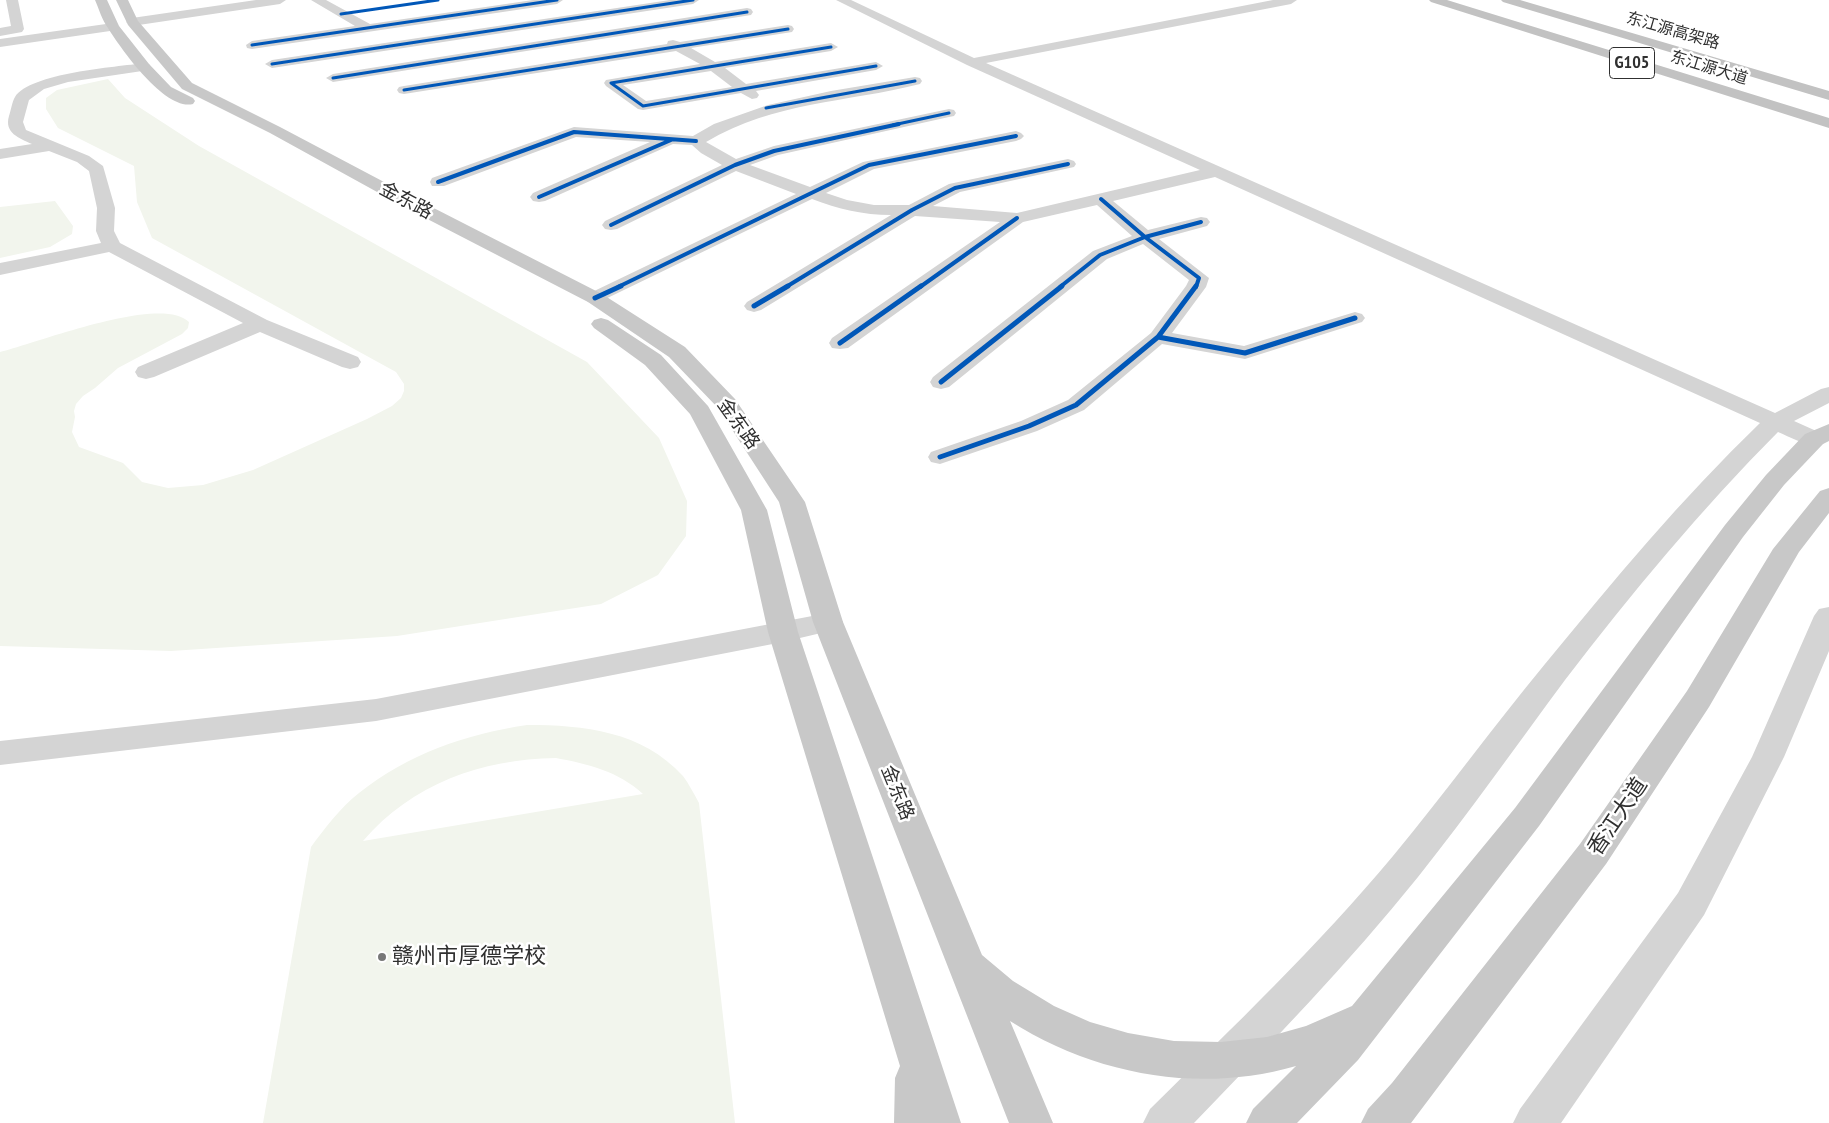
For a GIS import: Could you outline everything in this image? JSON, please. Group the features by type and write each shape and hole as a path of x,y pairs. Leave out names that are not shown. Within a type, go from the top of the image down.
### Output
{"highway":[{"name":"东江源大道","path":"1435,0 1829,122"},
{"path":"1452,0 1520,22 1627,61"},
{"name":"东江源高架路","path":"1477,0 1829,109"},
{"name":"东江源高架路","path":"1507,0 1829,96"},
{"path":"1529,0 1649,32"},
{"name":"东江源大道","path":"1550,0 1829,90"}],"main road":[{"name":"金东路","path":"101,0 122,16 187,86 595,298 676,352 727,404 792,502 828,622 1032,1123"},
{"name":"金东路","path":"122,16 144,67 166,90 394,214 578,308 653,360 700,411 754,510 783,632 939,1123"},
{"path":"1268,1123 1343,1047 1527,817 1734,531 1775,480 1822,435"},
{"name":"香江大道","path":"1384,1123 1407,1096 1593,854 1698,698 1787,549 1829,496"},
{"path":"966,963 998,992 1038,1017 1082,1038 1129,1052 1183,1061 1236,1061 1287,1052 1332,1036 1370,1013"},
{"path":"914,1044 916,1123"}],"street":[{"path":"0,32 18,29 12,0"},
{"path":"0,42 122,16 280,0"},
{"path":"317,0 368,28"},
{"path":"341,14 438,0"},
{"path":"532,0 562,3 609,13 678,46 713,66 744,88 766,108"},
{"path":"272,64 693,0"},
{"path":"842,0 972,62 1774,422 1822,435"},
{"path":"972,62 1291,0"},
{"path":"252,46 368,28 562,3"},
{"path":"333,78 747,12"},
{"path":"505,28 533,46"},
{"path":"404,90 788,29"},
{"path":"831,47 611,83 644,106 876,66"},
{"path":"18,84 44,78 144,67"},
{"path":"19,133 15,122 22,98 38,86 66,78 104,72"},
{"path":"438,182 574,132 696,140 727,124 766,108 914,81"},
{"path":"611,225 735,165 774,151 949,113"},
{"path":"0,132 19,133 83,159 97,169 106,208 105,231 112,246 260,324 350,362"},
{"path":"595,298 869,165 1016,136"},
{"path":"539,197 673,138"},
{"path":"696,140 707,150 735,165 843,205 874,210 912,210 1017,218 1215,172"},
{"path":"0,154 49,146"},
{"path":"754,306 912,210 955,188 1068,164"},
{"path":"940,456 1029,426 1076,405 1158,337 1196,287 1199,278 1145,237 1101,199"},
{"path":"840,343 1017,218"},
{"path":"941,382 1100,255 1145,237 1201,222"},
{"path":"0,269 112,246"},
{"path":"1158,337 1245,353 1355,318"},
{"path":"146,372 260,324"},
{"path":"1165,1123 1298,988 1406,867 1550,679 1656,549 1729,467 1774,422 1829,394"},
{"path":"1535,1123 1575,1070 1691,904 1768,757 1829,616"},
{"path":"0,754 376,710 828,622"}],"shaded area":[{"path":"108,79 125,98 199,146 587,362 659,438 687,501 686,536 658,575 601,604 397,636 171,651 0,646 0,352 98,323 127,317 153,314 174,315 189,322 188,328 182,334 118,368 83,396 76,404 74,411 75,417 72,432 79,447 123,463 142,482 168,488 203,485 253,470 392,406 401,398 404,391 404,384 396,372 152,238 137,202 134,166 58,128 46,109 46,98 57,90"},
{"path":"55,201 73,226 72,234 50,247 0,258 0,207"},
{"path":"527,725 548,725 591,729 631,740 667,761 683,776 699,803 735,1123 263,1123 311,847 345,805 378,779 397,767 460,740","holes":["556,758 591,766 613,774 643,794 363,841 382,821 403,804 450,778 501,763"]}],"cycle path":[{"path":"341,14 438,0"},
{"path":"252,45 557,0"},
{"path":"272,64 693,0"},
{"path":"333,78 747,12"},
{"path":"404,90 788,29"},
{"path":"611,83 831,47"},
{"path":"611,83 643,106 876,66"},
{"path":"766,108 915,81"},
{"path":"611,225 735,165 774,151 949,113"},
{"path":"438,182 574,132 696,141"},
{"path":"595,298 869,165 1016,136"},
{"path":"539,197 671,140"},
{"path":"754,306 912,210 955,188 1068,164"},
{"path":"940,457 1029,426 1076,405 1158,337 1196,287 1199,278 1145,237 1101,199"},
{"path":"840,343 1017,218"},
{"path":"941,382 1100,255 1145,237 1201,222"},
{"path":"1158,337 1245,353 1355,318"}],"place":[{"name":"赣州市厚德学校","path":"382,957"}]}
